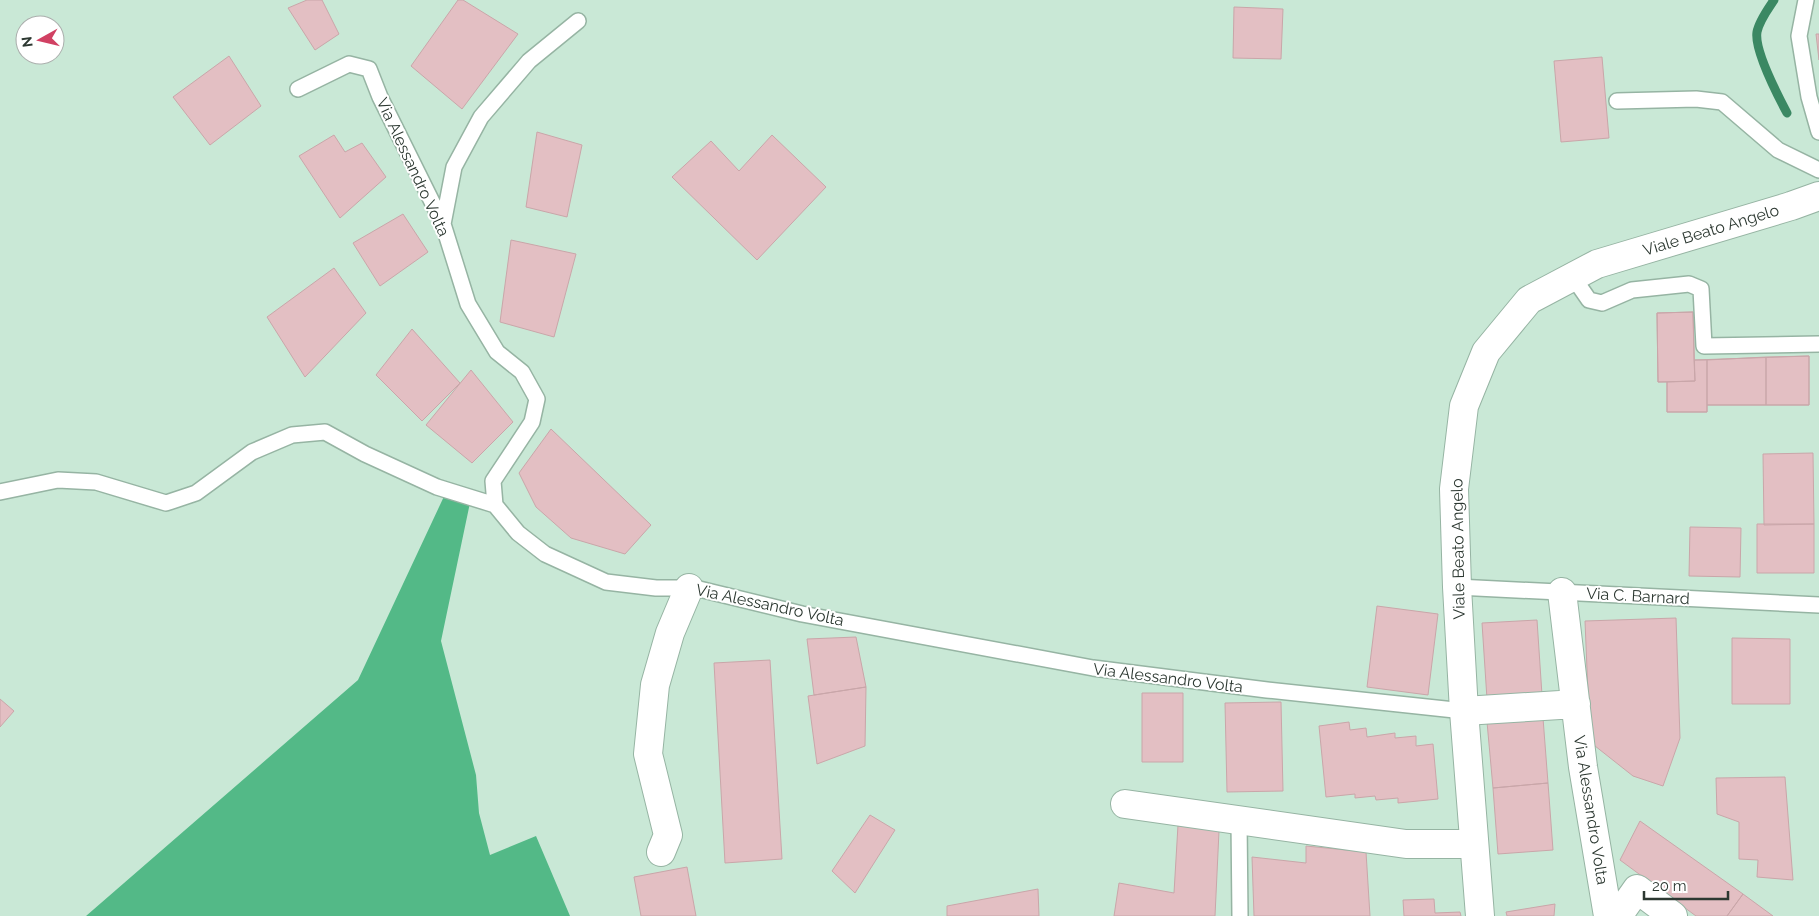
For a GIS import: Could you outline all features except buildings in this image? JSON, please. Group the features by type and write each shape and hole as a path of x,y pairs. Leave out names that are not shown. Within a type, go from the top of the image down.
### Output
{"street":[{"name":"Viale Beato Angelo","path":"1480,916 1464,711 1454,489 1464,406 1486,352 1528,300 1597,264 1819,196"},
{"path":"662,852 668,835 648,754 655,685 670,633 689,588"},
{"name":"Via Alessandro Volta","path":"1562,592 1583,768 1608,916"},
{"name":"Via Alessandro Volta","path":"1464,711 1576,704"},
{"path":"1125,804 1406,844 1474,844"},
{"path":"1618,916 1637,890 1673,916"}],"lane":[{"path":"1806,0 1799,36 1809,97 1819,132"},
{"path":"443,224 454,167 481,117 529,61 578,21"},
{"name":"Via Alessandro Volta","path":"298,89 349,64 369,69 380,97 443,224 468,304 496,352 522,372 537,399 532,422 493,481 495,506 518,533 545,554 606,582 656,588 695,588 802,614 1093,668 1267,690 1464,711"},
{"path":"1617,101 1696,99 1722,102 1778,150 1819,170"},
{"path":"1573,277 1590,300 1602,303 1632,290 1689,284 1701,289 1704,346 1819,344"},
{"path":"0,492 58,480 96,482 166,503 196,493 252,452 292,435 325,432 365,454 437,487 495,506"},
{"name":"Via C. Barnard","path":"1457,587 1819,605"},
{"path":"1239,820 1240,916"}],"green space":[{"path":"447,490 471,498 441,641 476,775 479,813 490,855 536,836 570,916 86,916 358,680"}],"waterway":[{"path":"1774,0 1760,24 1757,40 1763,61 1787,113"}]}
